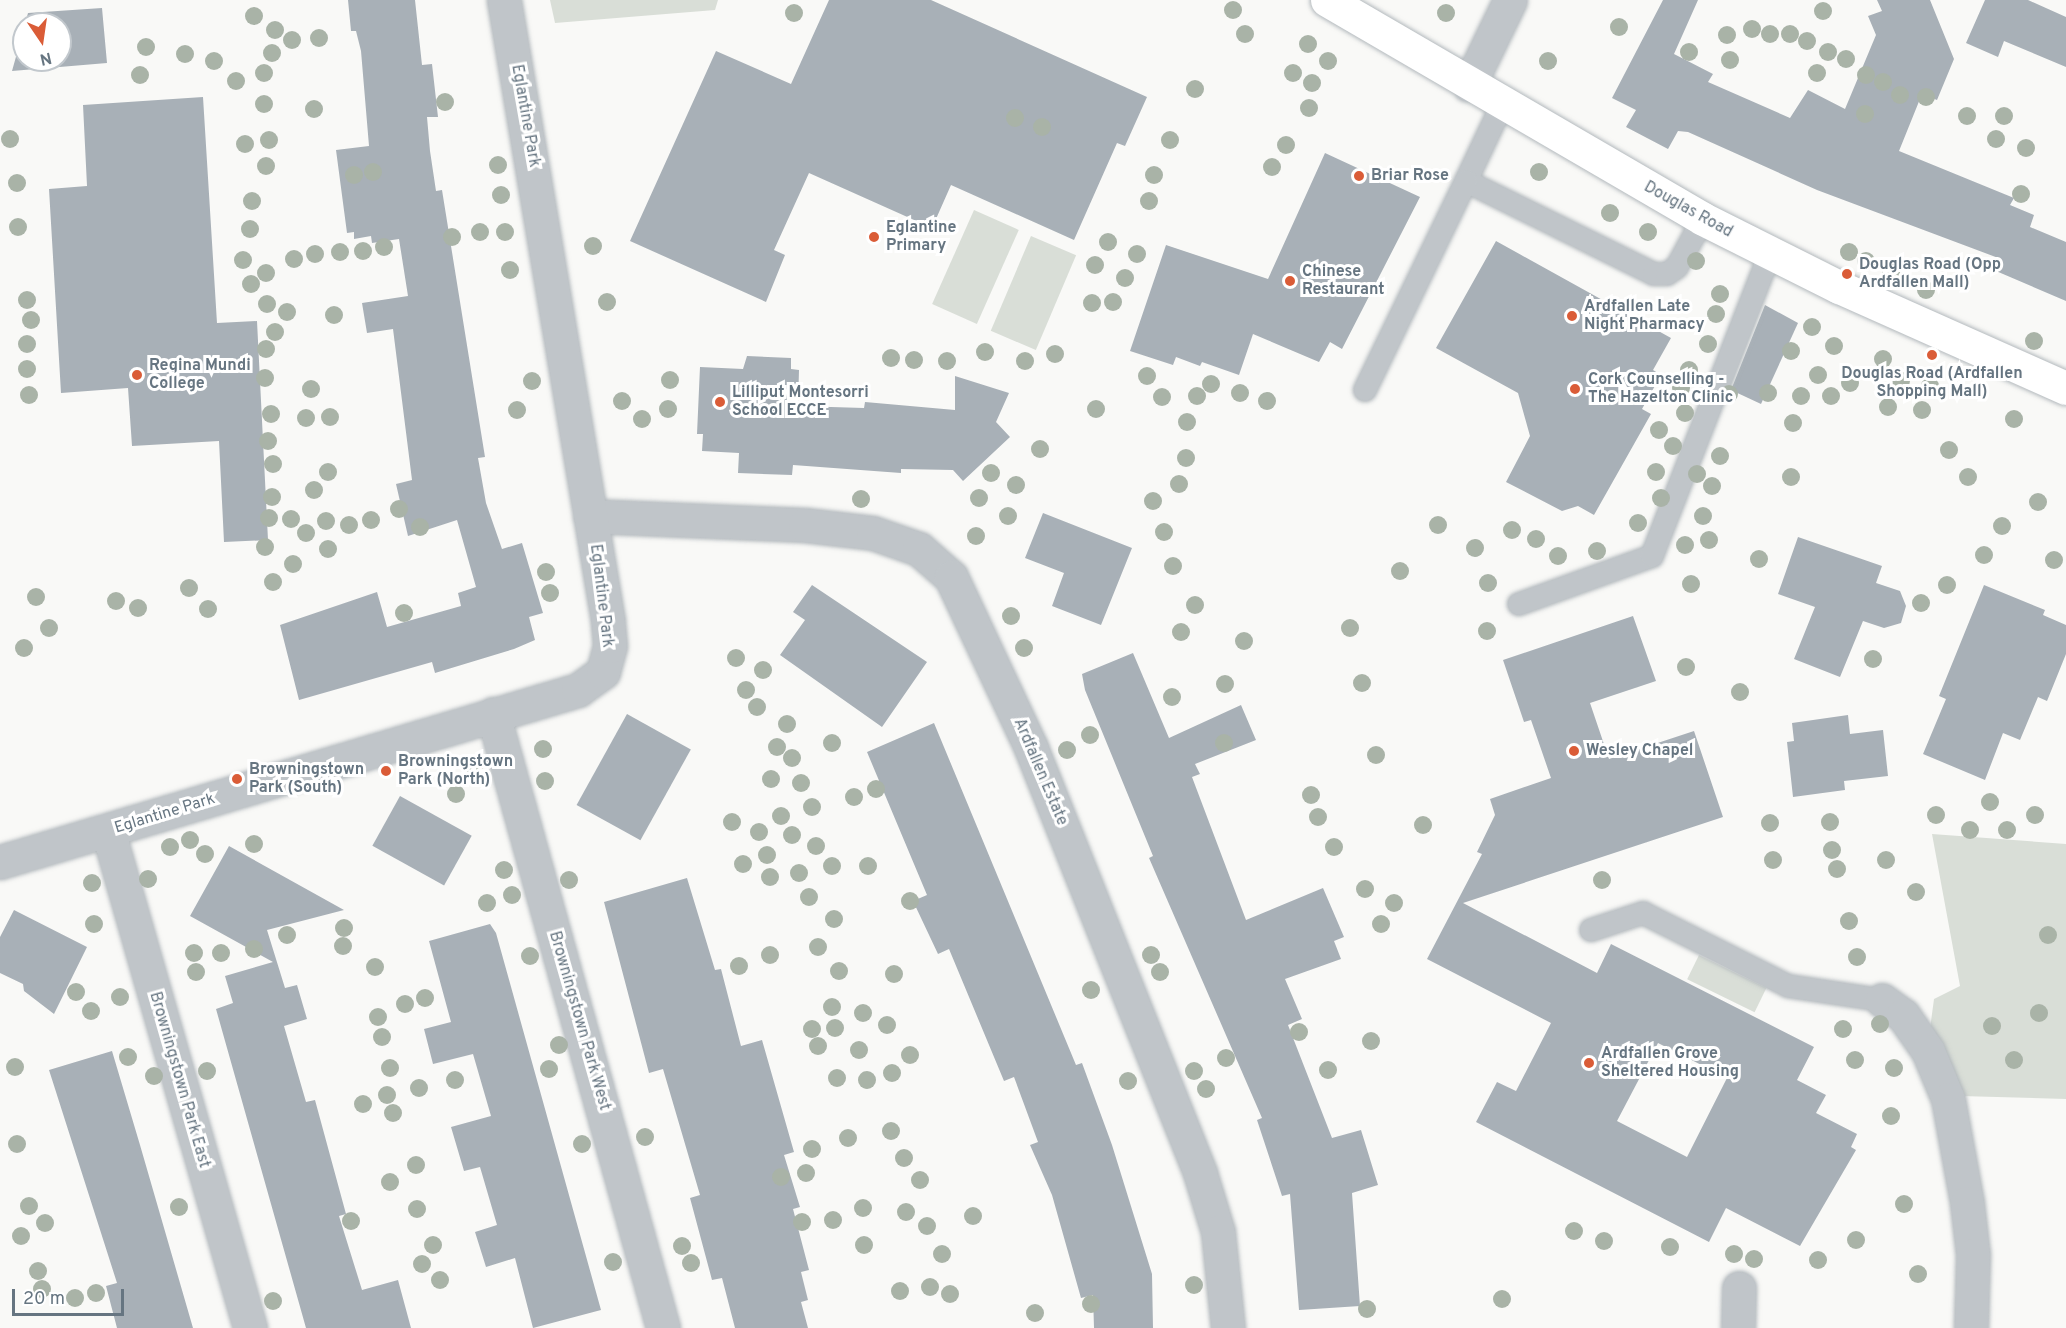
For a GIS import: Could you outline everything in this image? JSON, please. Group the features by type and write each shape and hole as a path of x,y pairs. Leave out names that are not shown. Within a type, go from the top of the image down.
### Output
{"main road":[{"name":"Douglas Road","path":"1327,0 1502,105 1703,219 1770,254 2066,387"}],"street":[{"name":"Eglantine Park","path":"0,862 578,690 596,680 607,663 608,621 504,0"},
{"path":"1469,85 1510,0"},
{"name":"Ardfallen Estate","path":"590,516 806,525 873,533 919,549 951,577 1031,748 1200,1173 1218,1232 1228,1328"},
{"name":"Browningstown Park West","path":"493,714 663,1328"},
{"name":"Browningstown Park East","path":"108,831 250,1328"},
{"path":"1882,1000 1903,1015 1928,1051 1948,1100 1968,1203 1973,1255 1971,1328"},
{"path":"1738,1328 1739,1288"}],"lane":[{"path":"1365,390 1502,105"},
{"path":"1466,181 1654,274 1667,274 1677,267 1703,219"},
{"path":"1519,604 1652,556 1770,254"},
{"path":"1591,930 1643,913 1788,986 1882,1000"}],"shaded area":[{"path":"550,0 718,0 715,10 555,23"},
{"path":"974,210 1019,230 977,324 932,304"},
{"path":"1031,236 1076,255 1036,350 991,331"},
{"path":"1932,834 2066,844 2066,1099 1960,1096 1930,1029 1934,999 1960,986"},
{"path":"1699,955 1766,988 1755,1012 1687,979"}],"building":[{"path":"348,0 415,0 422,65 432,64 438,117 427,117 430,151 436,191 442,190 485,457 478,458 486,503 502,549 522,543 543,613 529,617 535,640 514,649 435,673 432,662 299,700 280,625 377,592 387,627 461,606 458,593 476,587 457,520 408,536 396,484 412,480 393,329 367,333 362,303 408,296 399,239 372,243 371,236 354,239 354,232 347,233 336,150 369,146 361,51 356,31 351,31"},
{"path":"829,0 931,0 1147,97 1125,146 1117,143 1074,240 951,185 932,228 809,173 774,250 785,255 766,302 630,241 716,51 791,84"},
{"path":"1663,0 1698,0 1674,54 1713,74 1708,82 1790,118 1808,90 1845,109 1876,35 1868,16 1882,11 1877,0 1930,0 1954,59 1937,100 1922,94 1899,151 2014,198 2010,205 2034,215 2030,227 2066,242 2066,301 1996,271 2001,259 1817,190 1688,132 1678,131 1668,149 1626,127 1636,110 1612,98"},
{"path":"1985,0 2028,0 2066,17 2066,67 2004,41 1998,57 1966,43"},
{"path":"102,8 107,63 72,66 72,12 43,12"},
{"path":"203,97 217,323 257,321 268,540 224,542 219,441 132,446 128,388 61,393 49,189 87,186 83,105"},
{"path":"1325,153 1420,197 1342,349 1330,342 1319,362 1253,334 1239,375 1202,362 1200,366 1176,357 1173,365 1130,351 1166,245 1268,279"},
{"path":"1496,241 1671,338 1653,370 1661,375 1642,409 1651,414 1594,515 1578,506 1562,511 1506,482 1530,436 1518,393 1436,348"},
{"path":"1765,305 1798,323 1761,404 1731,390"},
{"path":"747,356 791,358 791,369 799,370 798,406 864,408 865,402 955,410 955,376 1009,393 996,422 1010,437 963,481 953,470 901,469 901,473 793,465 792,475 738,473 739,453 702,451 703,434 697,434 700,367 743,369"},
{"path":"1043,513 1132,548 1101,625 1052,606 1064,573 1025,558"},
{"path":"1798,537 1882,566 1876,583 1900,591 1906,606 1901,623 1884,628 1863,621 1840,677 1794,659 1815,607 1778,594"},
{"path":"812,585 927,662 882,727 780,655 805,620 793,612"},
{"path":"1984,585 2045,610 2043,615 2066,625 2066,654 2047,701 2038,697 2020,740 2003,733 1985,780 1923,754 1946,699 1939,696"},
{"name":"Ardfallen Grove Sheltered Housing","path":"1633,616 1656,681 1590,703 1609,759 1694,731 1723,817 1463,903 1597,973 1611,944 1814,1047 1797,1080 1826,1095 1816,1113 1857,1134 1851,1147 1856,1150 1800,1246 1726,1208 1709,1242 1476,1122 1497,1082 1516,1091 1551,1023 1427,959 1482,854 1477,852 1495,815 1490,799 1551,778 1531,720 1524,722 1503,660","holes":["1658,1043 1727,1078 1687,1157 1617,1121"]},
{"path":"1133,653 1169,738 1241,705 1256,740 1195,764 1200,774 1192,777 1246,920 1323,888 1344,937 1334,941 1341,959 1285,979 1302,1019 1288,1025 1332,1138 1361,1130 1378,1185 1352,1193 1360,1306 1299,1310 1290,1194 1282,1196 1257,1120 1262,1118 1149,858 1153,856 1085,690 1082,674"},
{"path":"627,714 691,749 640,840 577,805"},
{"path":"1848,715 1850,734 1883,730 1888,776 1844,781 1845,790 1793,797 1787,742 1794,741 1792,723"},
{"path":"934,723 1076,1065 1082,1063 1112,1145 1152,1274 1153,1328 1094,1328 1093,1295 1081,1298 1052,1195 1030,1145 1038,1142 1014,1077 1004,1081 949,949 938,954 913,901 927,895 867,752"},
{"path":"400,796 472,836 444,886 372,846"},
{"path":"229,846 344,910 267,930 285,988 297,985 307,1019 284,1026 306,1102 315,1100 346,1214 339,1216 362,1290 398,1280 411,1328 306,1328 216,1009 233,1003 225,976 273,962 190,916"},
{"path":"687,878 715,970 721,969 741,1046 762,1040 794,1152 784,1155 800,1207 793,1209 809,1270 801,1272 808,1300 801,1302 808,1328 735,1328 722,1278 712,1280 690,1198 700,1195 663,1069 649,1073 604,902"},
{"path":"14,910 87,947 54,1014 24,991 23,984 0,973 0,937"},
{"path":"490,924 496,933 601,1310 533,1328 515,1258 486,1267 475,1232 497,1225 480,1167 464,1171 451,1127 491,1116 473,1054 433,1064 424,1029 451,1022 429,941"},
{"path":"112,1051 193,1328 117,1328 106,1286 117,1283 49,1070"}],"place":[{"name":"Briar Rose","path":"1359,176"},
{"name":"Eglantine Primary","path":"874,237"},
{"name":"Douglas Road (Opp Ardfallen Mall)","path":"1847,274"},
{"name":"Chinese Restaurant","path":"1290,281"},
{"name":"Ardfallen Late Night Pharmacy","path":"1572,316"},
{"name":"Douglas Road (Ardfallen Shopping Mall)","path":"1932,355"},
{"name":"Regina Mundi College","path":"137,375"},
{"name":"Cork Counselling - The Hazelton Clinic","path":"1575,389"},
{"name":"Lilliput Montesorri School ECCE","path":"720,402"},
{"name":"Wesley Chapel","path":"1574,751"},
{"name":"Browningstown Park (North)","path":"386,771"},
{"name":"Browningstown Park (South)","path":"237,779"},
{"name":"Ardfallen Grove Sheltered Housing","path":"1589,1063"}]}
